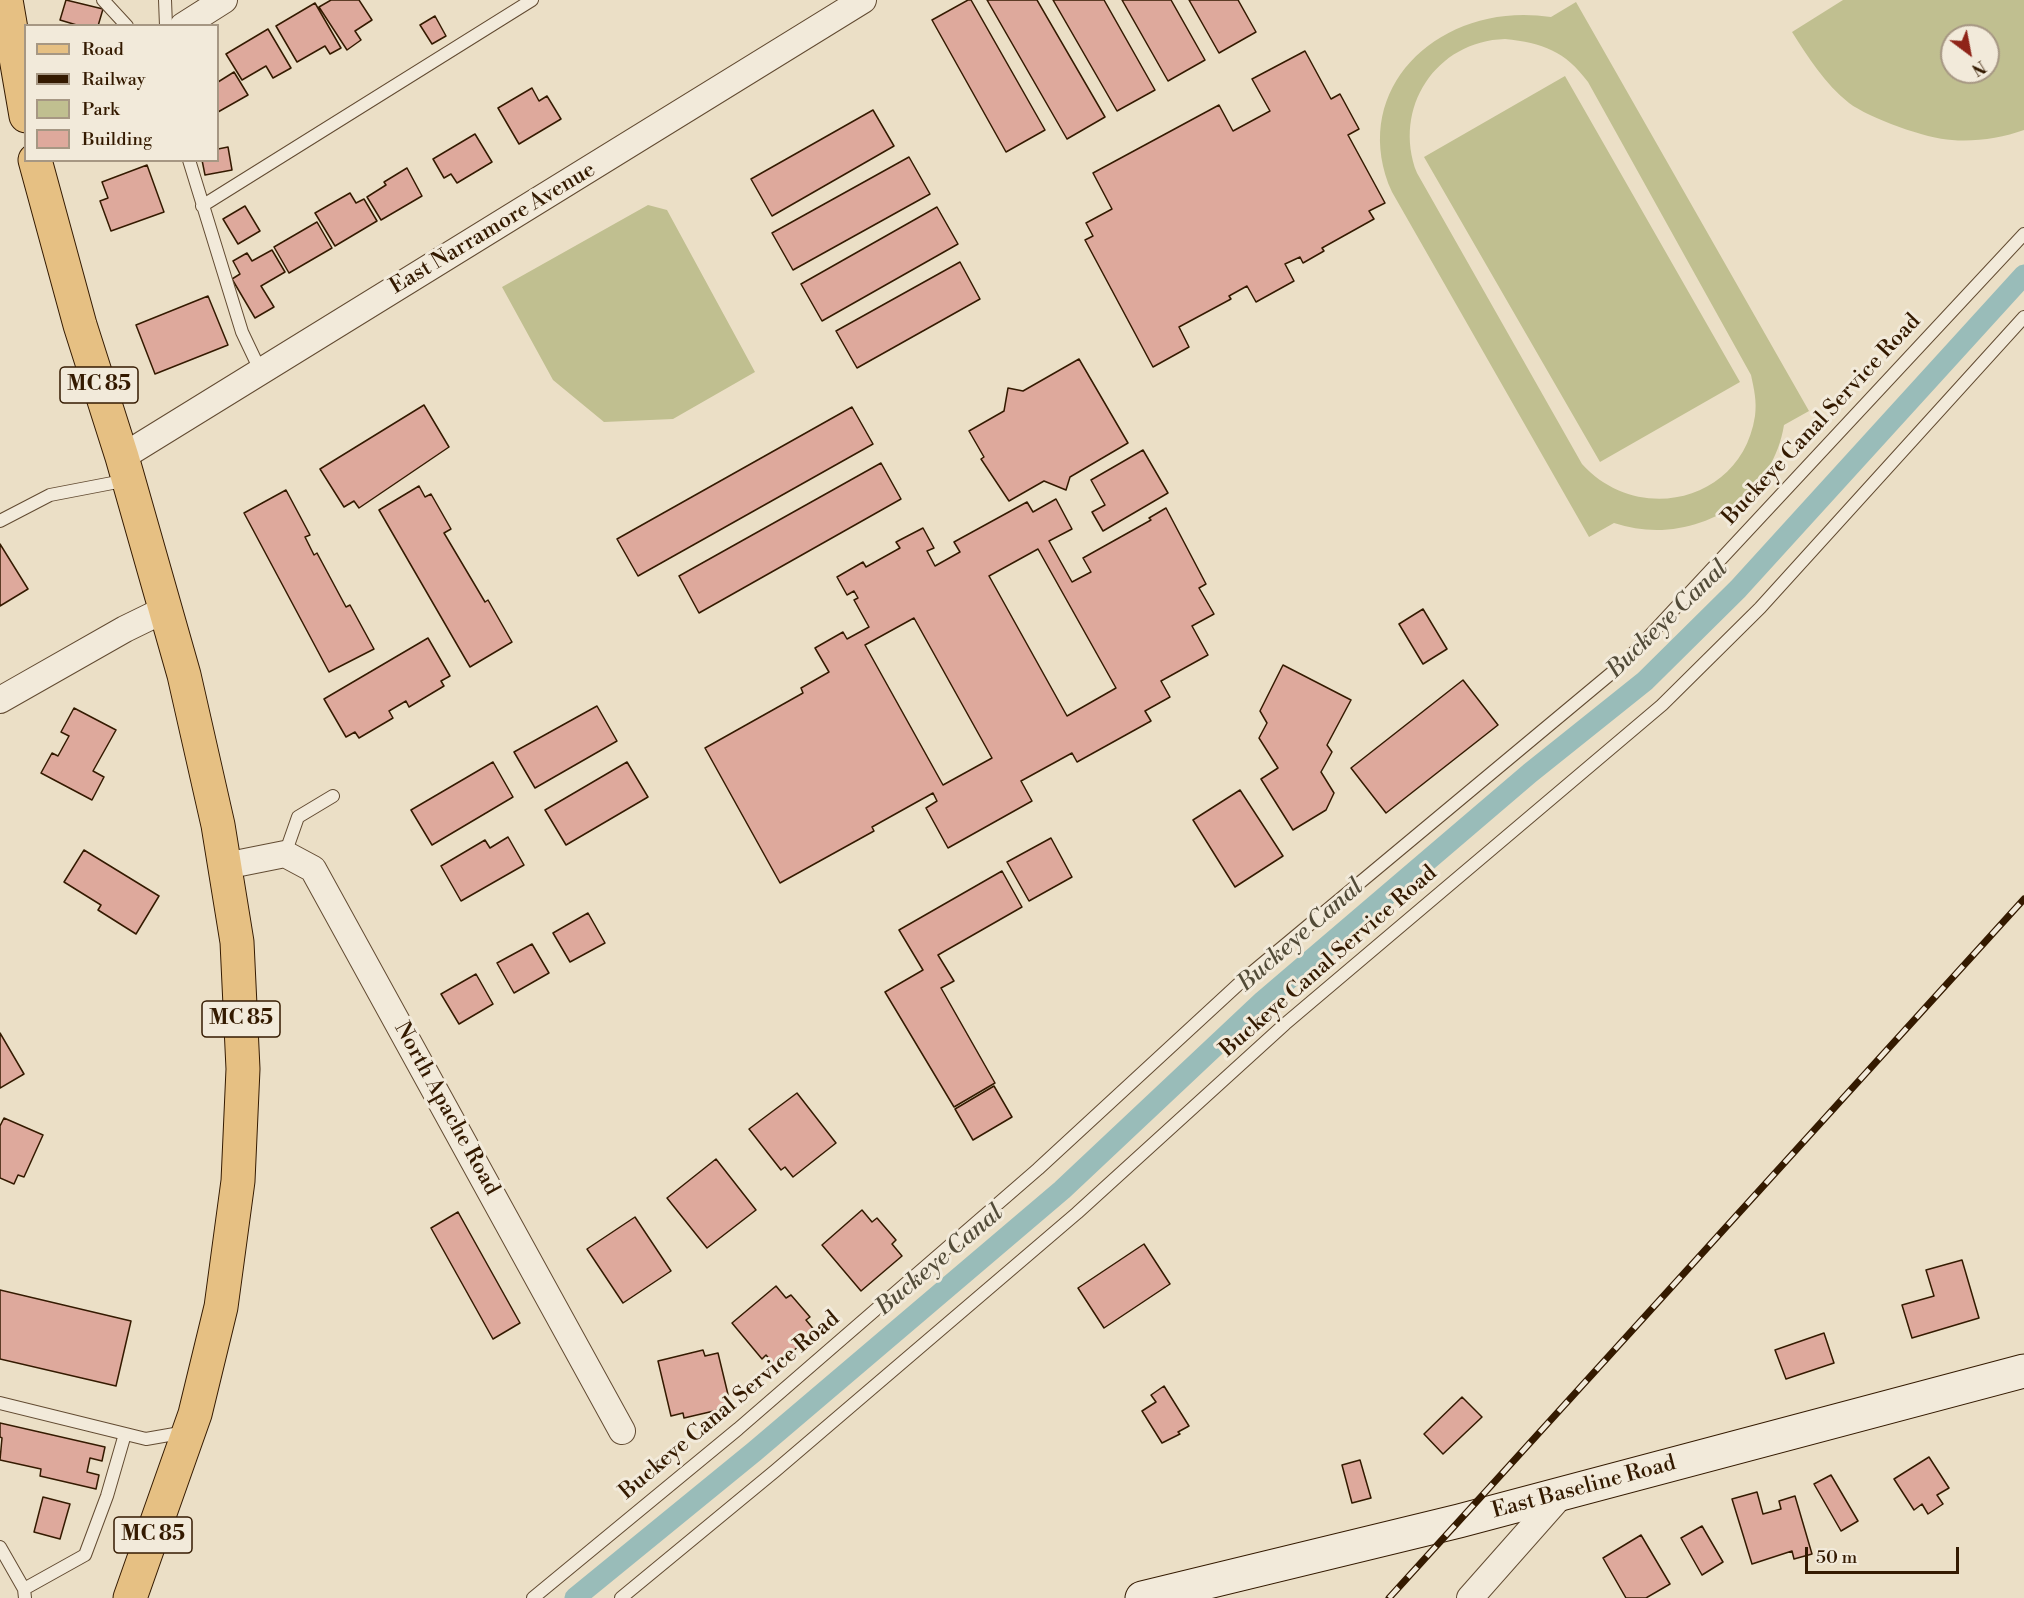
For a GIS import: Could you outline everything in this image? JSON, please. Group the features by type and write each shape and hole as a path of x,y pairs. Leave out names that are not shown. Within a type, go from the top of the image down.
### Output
{"main road":[{"path":"6,0 17,93"},
{"name":"MC 85","path":"36,162 80,326 125,469 187,687 225,866 237,942 243,1069 237,1182 221,1307 189,1432 130,1598"},
{"name":"East Baseline Road","path":"1142,1598 1563,1494 2024,1371"}],"street":[{"path":"186,24 224,0"},
{"name":"East Narramore Avenue","path":"125,469 261,372 863,0"},
{"path":"0,700 125,629 166,609"},
{"path":"225,866 285,854"},
{"name":"North Apache Road","path":"285,854 313,869 622,1431"},
{"path":"1470,1598 1563,1494"}],"lane":[{"path":"103,0 125,24"},
{"path":"165,0 166,24"},
{"path":"202,206 532,0"},
{"path":"190,162 242,333 261,372"},
{"name":"Buckeye Canal Service Road","path":"533,1598 738,1429 1038,1169 1243,980 1626,661 2024,234"},
{"name":"Buckeye Canal Service Road","path":"621,1598 775,1471 1077,1213 1285,1024 1662,705 1760,608 2024,316"},
{"path":"0,521 50,495 125,469"},
{"path":"285,854 298,817 333,796"},
{"path":"0,1403 146,1439 189,1432"},
{"path":"0,1547 25,1594 85,1555 107,1496 124,1434"}],"green space":[{"path":"1843,0 2024,0 2024,130 1988,139 1970,140 1941,139 1914,132 1858,109 1840,96 1818,70 1792,32"},
{"path":"1576,2 1809,411 1784,425 1776,453 1762,477 1744,497 1722,513 1697,524 1670,529 1642,529 1614,523 1589,537 1392,192 1381,154 1382,118 1393,86 1413,59 1440,37 1473,23 1511,15 1551,17","holes":["1505,39 1531,43 1552,50 1571,63 1588,82 1751,375 1756,411 1746,445 1730,468 1709,485 1685,496 1658,499 1631,495 1605,483 1582,464 1417,173 1411,149 1410,125 1416,103 1426,82 1440,65 1459,52 1480,43"]},
{"path":"1565,76 1740,382 1600,462 1424,157"},
{"path":"648,205 667,210 755,372 673,419 604,422 553,380 502,287"}],"building":[{"path":"66,0 103,9 99,24 73,24 60,20"},
{"path":"331,0 359,0 372,20 355,31 361,40 347,50 319,7"},
{"path":"971,0 1045,130 1006,152 932,20"},
{"path":"987,0 1037,0 1105,117 1067,139"},
{"path":"1053,0 1104,0 1155,90 1117,111"},
{"path":"1122,0 1171,0 1205,60 1168,81"},
{"path":"1189,0 1238,0 1256,32 1219,53"},
{"path":"315,3 341,48 330,54 325,46 297,62 276,26"},
{"path":"435,16 446,36 432,44 420,25"},
{"path":"268,29 291,68 273,78 266,66 242,80 226,54"},
{"path":"1305,51 1331,99 1340,94 1359,129 1348,135 1385,203 1369,211 1374,219 1322,248 1324,251 1303,263 1300,257 1285,264 1294,281 1256,302 1247,286 1229,296 1231,299 1179,327 1189,347 1153,367 1085,240 1093,236 1086,223 1112,209 1093,173 1219,105 1233,131 1270,111 1252,79"},
{"path":"234,72 248,95 219,111 219,81"},
{"path":"532,88 539,101 547,96 561,119 519,144 498,108"},
{"path":"873,110 894,146 772,216 751,179"},
{"path":"475,134 492,162 457,183 451,174 444,178 433,159"},
{"path":"228,147 232,170 205,175 202,162 219,162 219,149"},
{"path":"909,157 930,194 793,270 772,233"},
{"path":"147,165 164,212 111,231 100,201 108,198 102,182"},
{"path":"407,168 422,196 381,220 367,197 386,185 384,182"},
{"path":"350,193 356,203 364,199 377,221 335,246 315,213"},
{"path":"245,206 260,231 238,244 223,219"},
{"path":"937,207 958,244 822,321 801,284"},
{"path":"317,222 332,248 289,273 274,247"},
{"path":"272,250 285,272 261,286 274,307 255,318 232,279 240,274 233,261 247,253 252,261"},
{"path":"960,262 980,299 857,368 836,331"},
{"path":"208,296 228,345 155,374 136,325"},
{"path":"1079,359 1128,443 1070,477 1066,490 1044,481 1009,501 981,459 984,457 969,431 1004,411 1008,388 1023,391"},
{"path":"424,405 449,447 359,508 354,501 344,507 320,469"},
{"path":"852,407 873,444 638,576 617,539"},
{"path":"1143,450 1168,493 1103,531 1092,512 1105,505 1091,480"},
{"path":"881,463 901,499 699,613 679,576"},
{"path":"419,486 425,497 431,494 451,529 444,533 485,602 488,600 512,642 470,667 379,510"},
{"path":"286,490 310,535 305,537 314,555 317,553 346,607 350,605 374,649 329,672 244,513"},
{"path":"1056,499 1072,529 1049,541 1072,582 1091,572 1083,558 1151,520 1149,518 1166,508 1206,584 1199,588 1214,614 1192,626 1208,655 1161,681 1170,697 1145,711 1151,721 1077,762 1072,753 1021,781 1032,801 948,848 926,808 937,801 933,793 872,827 874,831 780,883 705,748 803,693 801,688 829,672 815,648 843,632 847,639 869,627 854,600 858,598 854,591 847,595 837,577 863,562 866,567 900,548 896,542 923,528 934,548 927,551 935,566 960,552 954,542 1027,502 1033,512","holes":["1038,549 1116,688 1067,716 989,576","914,618 992,758 943,785 865,645"]},
{"path":"0,544 28,589 0,606"},
{"path":"1423,609 1447,649 1423,664 1399,624"},
{"path":"428,638 450,676 441,681 444,686 409,707 406,701 389,711 393,718 359,738 355,732 346,737 324,699"},
{"path":"1283,665 1351,700 1327,745 1332,752 1321,772 1334,793 1326,810 1293,830 1261,779 1278,768 1259,738 1267,723 1260,711"},
{"path":"1463,680 1498,725 1386,813 1351,768"},
{"path":"597,706 617,741 535,788 514,752"},
{"path":"74,708 116,730 93,771 104,777 92,800 41,773 52,753 58,756 69,736 61,732"},
{"path":"493,762 513,797 432,845 411,810"},
{"path":"627,762 648,797 566,845 545,810"},
{"path":"1240,790 1283,856 1235,887 1193,820"},
{"path":"508,837 524,865 461,901 441,866 485,840 490,848"},
{"path":"1051,838 1072,877 1029,901 1007,862"},
{"path":"84,850 159,896 136,934 98,910 101,905 64,882"},
{"path":"1002,871 1022,907 938,955 954,981 941,988 995,1083 954,1107 885,992 923,970 899,930"},
{"path":"588,913 605,943 570,962 553,933"},
{"path":"532,944 549,973 514,993 497,963"},
{"path":"476,974 493,1004 459,1024 441,994"},
{"path":"0,1033 24,1074 0,1088"},
{"path":"994,1086 1012,1117 973,1140 955,1109"},
{"path":"797,1093 836,1143 793,1177 785,1167 781,1170 749,1129"},
{"path":"4,1118 43,1135 24,1177 18,1175 14,1184 0,1178 0,1126"},
{"path":"716,1159 756,1210 707,1248 667,1198"},
{"path":"862,1210 872,1222 877,1218 896,1240 892,1244 902,1256 861,1291 822,1245"},
{"path":"458,1212 520,1323 493,1339 431,1228"},
{"path":"635,1217 671,1271 623,1303 587,1249"},
{"path":"1144,1244 1170,1284 1104,1328 1078,1288"},
{"path":"1962,1260 1979,1318 1912,1338 1902,1305 1934,1296 1926,1270"},
{"path":"776,1286 786,1298 791,1295 810,1317 806,1320 816,1332 775,1366 766,1355 762,1359 732,1323"},
{"path":"0,1290 131,1321 116,1386 0,1359"},
{"path":"1824,1333 1834,1363 1786,1379 1775,1350"},
{"path":"703,1350 705,1356 718,1353 731,1407 684,1418 683,1413 671,1416 658,1361"},
{"path":"1164,1386 1189,1426 1178,1432 1180,1434 1162,1443 1142,1411 1156,1402 1151,1395"},
{"path":"1462,1397 1482,1417 1443,1454 1424,1434"},
{"path":"0,1423 105,1447 102,1461 90,1458 87,1472 99,1475 96,1489 40,1476 41,1469 0,1460 2,1438 0,1437"},
{"path":"1929,1457 1949,1488 1937,1495 1943,1504 1928,1514 1922,1504 1914,1510 1894,1479"},
{"path":"1360,1460 1371,1498 1352,1503 1342,1465"},
{"path":"1831,1475 1858,1521 1841,1531 1814,1484"},
{"path":"1757,1492 1763,1514 1781,1509 1779,1501 1795,1496 1812,1554 1794,1559 1792,1551 1752,1564 1732,1499"},
{"path":"43,1497 70,1504 60,1539 34,1532"},
{"path":"1702,1526 1723,1562 1702,1575 1681,1538"},
{"path":"1641,1535 1670,1584 1646,1598 1626,1598 1603,1558"}],"waterway":[{"name":"Buckeye Canal","path":"575,1598 755,1451 1062,1190 1263,1001 1530,773 1645,681 1738,589 2024,275"}],"railway":[{"path":"1389,1598 2024,899"}]}
